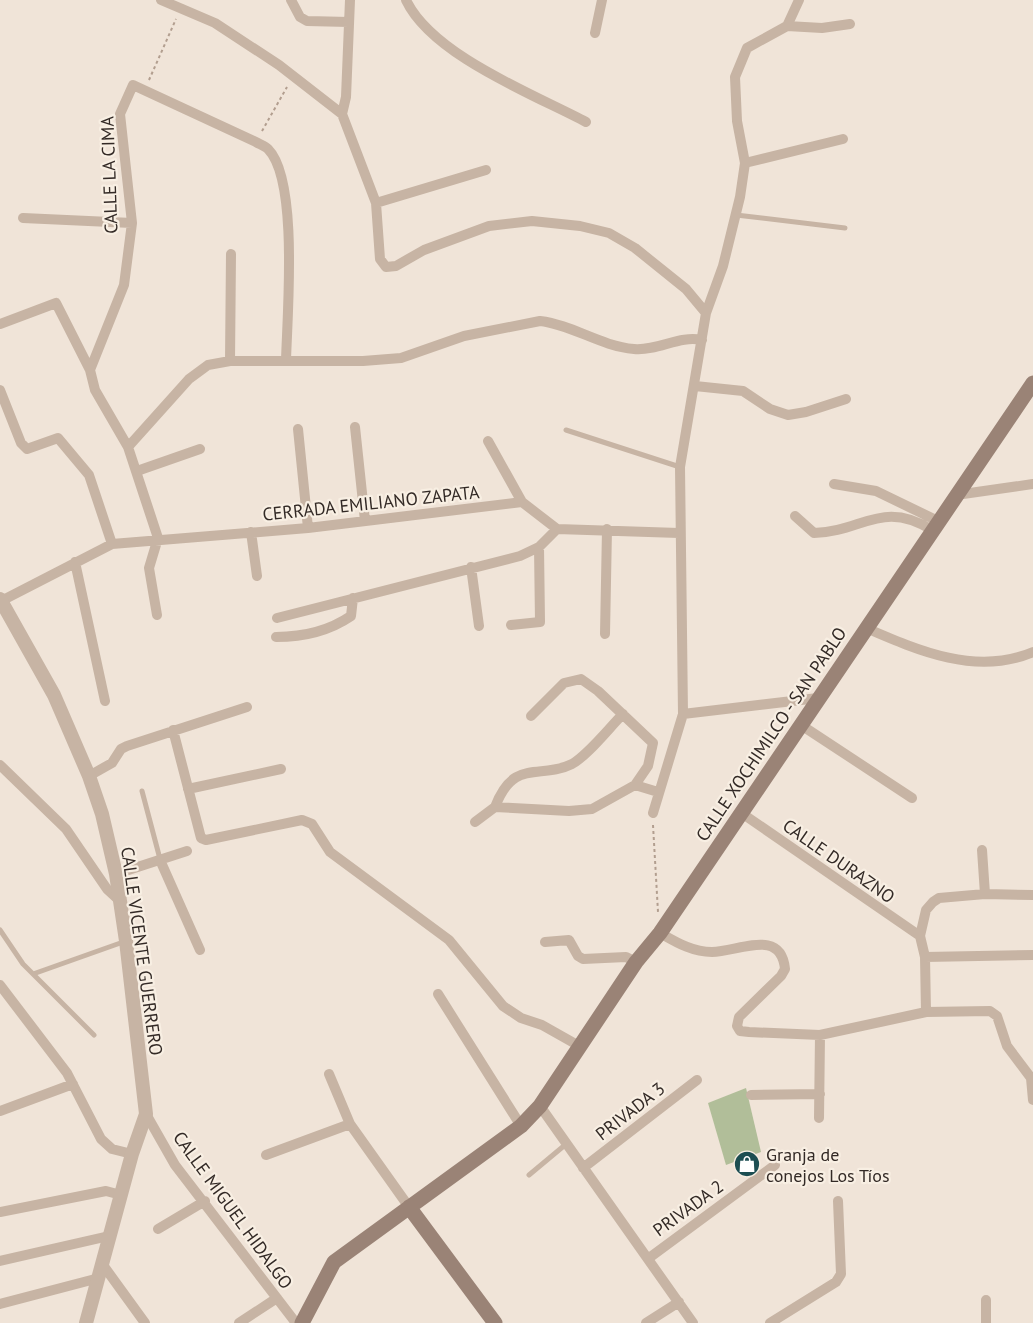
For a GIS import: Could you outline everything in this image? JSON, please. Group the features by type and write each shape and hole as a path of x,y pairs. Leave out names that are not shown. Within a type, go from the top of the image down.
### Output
{"main road":[{"name":"CALLE XOCHIMILCO - SAN PABLO","path":"302,1323 334,1262 521,1126 540,1106 636,962 660,933 1033,383"},
{"path":"409,1207 495,1323"}],"street":[{"path":"161,0 215,23 293,76 342,114 376,203 380,259 386,267 396,266 424,250 489,226 532,221 580,226 609,233 635,248 686,289 706,313"},
{"path":"291,0 300,17 308,21 350,22"},
{"path":"342,114 346,97 350,0"},
{"path":"406,0 424,27 444,45 586,122"},
{"path":"595,33 602,0"},
{"path":"787,26 799,0"},
{"path":"653,813 683,714 679,533 681,467 706,313 723,267 736,215 745,162 738,121 735,77 747,48 787,26 822,28 850,24"},
{"name":"CALLE LA CIMA","path":"90,370 94,354 124,285 132,223 120,114 134,85 144,90"},
{"path":"144,90 256,142 268,149 276,163 286,204 289,245 286,361"},
{"path":"745,162 843,139"},
{"path":"376,203 486,170"},
{"path":"22,218 132,223"},
{"path":"230,360 231,254"},
{"path":"0,324 56,303 90,370 95,390 129,447 138,471 158,538 149,568 157,615"},
{"path":"129,447 201,368 230,360 401,358 464,336 540,321 552,322 606,344 632,349 663,347 689,337 702,340"},
{"path":"695,386 743,391 770,409 788,415 806,412 846,399"},
{"path":"0,390 21,443 27,448 58,438 88,475 112,544"},
{"path":"355,427 365,521"},
{"path":"298,429 308,528"},
{"path":"488,441 492,452 522,502 556,529 679,533"},
{"path":"138,471 200,449"},
{"path":"834,484 876,491 935,526"},
{"path":"956,495 1033,484"},
{"name":"CERRADA EMILIANO ZAPATA","path":"1,600 112,544 158,538 180,540 308,528 522,502"},
{"path":"795,516 814,533 894,516 910,518 935,526"},
{"path":"277,618 520,556 539,547 556,529"},
{"path":"605,634 607,530"},
{"path":"251,532 257,576"},
{"path":"512,625 540,622 539,547"},
{"path":"75,562 105,701"},
{"path":"471,567 479,626"},
{"path":"276,636 302,637 340,624 351,616 353,598"},
{"name":"CALLE VICENTE GUERRERO","path":"1,600 54,694 102,814 116,874 126,941 146,1114 132,1154 86,1323"},
{"path":"866,628 940,657 980,664 1014,659 1033,652"},
{"path":"495,807 569,811 592,809 635,785 648,766 653,743 581,679 564,683 531,716"},
{"path":"683,714 818,698"},
{"path":"88,776 112,763 121,749 247,707"},
{"path":"475,822 495,807 500,796 520,774 575,762 623,714"},
{"path":"801,725 912,798"},
{"path":"173,730 198,831 206,840 302,820 312,824 330,852 449,939 503,1006 521,1018 542,1025 581,1047"},
{"path":"0,765 66,830 107,889 120,901"},
{"path":"188,789 281,769"},
{"path":"635,785 658,792"},
{"name":"CALLE DURAZNO","path":"740,812 920,936"},
{"path":"982,849 985,894"},
{"path":"116,874 187,850"},
{"path":"160,860 200,950"},
{"path":"926,1012 925,957 920,936 927,910 933,902 939,898 985,894 1033,895"},
{"path":"660,933 695,950 713,952 757,945 773,946 780,951 785,969 781,976 739,1017 737,1026 740,1030 820,1035 926,1012 990,1011 997,1016 1007,1046 1031,1078 1033,1100"},
{"path":"545,942 570,940 578,956 583,959 626,957 636,962"},
{"path":"925,957 1033,955"},
{"path":"0,985 73,1084 101,1139 112,1149 132,1154"},
{"path":"438,994 521,1126"},
{"path":"819,1118 820,1035"},
{"path":"329,1074 350,1124 409,1207"},
{"name":"PRIVADA 3","path":"583,1168 697,1080"},
{"path":"0,1111 73,1084"},
{"path":"751,1095 820,1094"},
{"path":"540,1106 693,1323"},
{"name":"CALLE MIGUEL HIDALGO","path":"146,1114 175,1165 205,1201 296,1323"},
{"path":"266,1155 350,1124"},
{"name":"PRIVADA 2","path":"649,1258 775,1165"},
{"path":"0,1212 106,1191 121,1195"},
{"path":"158,1229 205,1201"},
{"path":"770,1323 836,1282 841,1274 838,1201"},
{"path":"0,1261 109,1236"},
{"path":"0,1304 101,1271 145,1323"},
{"path":"239,1323 277,1298"},
{"path":"986,1300 986,1323"},
{"path":"646,1323 679,1302"}],"lane":[{"path":"736,215 845,228"},
{"path":"566,430 681,467"},
{"path":"142,791 160,860"},
{"path":"0,930 23,964 94,1035"},
{"path":"33,974 126,941"},
{"path":"529,1175 566,1145"}],"path":[{"path":"144,90 181,7"},
{"path":"256,142 293,76"},
{"path":"653,813 660,933"}],"green space":[{"path":"746,1088 761,1152 726,1165 708,1103"}],"place":[{"name":"Granja de conejos Los Tíos","path":"747,1164"}]}
